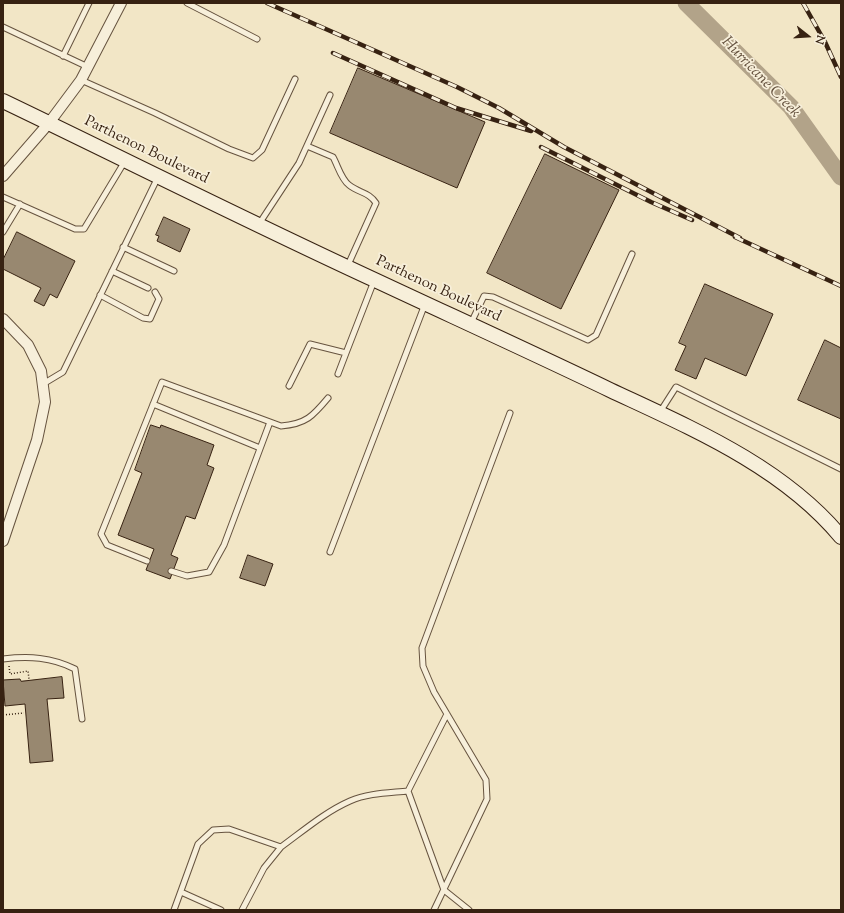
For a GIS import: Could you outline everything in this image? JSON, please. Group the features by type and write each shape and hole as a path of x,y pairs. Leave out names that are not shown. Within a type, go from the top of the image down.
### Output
{"main road":[{"name":"Parthenon Boulevard","path":"3,101 375,280 659,413 723,445 765,471 797,495 833,527 841,537"}],"street":[{"path":"3,176 49,123 81,80 121,3"},
{"path":"3,319 28,345 41,371 45,402 37,440 3,541"}],"lane":[{"path":"63,56 89,3"},
{"path":"187,3 257,39"},
{"path":"3,28 88,67"},
{"path":"81,80 155,113 229,149 253,158 262,150 295,79"},
{"path":"259,224 299,163 330,95"},
{"path":"307,146 334,157 344,180 350,186 371,196 376,202 347,266"},
{"path":"3,197 75,229 84,229 125,160"},
{"path":"43,384 63,372 158,176"},
{"path":"3,232 20,204"},
{"path":"123,247 174,271"},
{"path":"470,324 484,296 493,298 588,340 596,335 632,254"},
{"path":"112,271 148,288"},
{"path":"338,374 375,280"},
{"path":"100,295 143,318 150,319 159,299 155,292"},
{"path":"330,552 425,303"},
{"path":"289,386 310,344 346,353"},
{"path":"147,561 107,545 101,534 162,382 281,426 292,425 312,417 328,398"},
{"path":"659,413 676,387 841,469"},
{"path":"153,404 260,448"},
{"path":"434,910 487,798 486,780 434,692 423,666 422,648 510,413"},
{"path":"171,571 187,576 209,572 224,545 270,422"},
{"path":"6,659 33,657 64,664 75,669 82,720"},
{"path":"447,714 408,791 444,890 469,910"},
{"path":"242,910 264,868 281,847 330,812 351,800 368,796 408,791"},
{"path":"174,910 198,844 213,830 229,829 281,847"},
{"path":"181,892 215,909 221,910"}],"path":[{"path":"6,659 10,674 28,672 29,680"},
{"path":"3,715 24,713"}],"building":[{"path":"358,68 485,122 457,188 330,133"},
{"path":"545,154 619,190 561,309 487,273"},
{"path":"164,217 190,229 180,252 157,241 159,236 156,235"},
{"path":"17,232 75,261 57,298 50,294 44,306 34,301 41,288 3,269 3,260"},
{"path":"705,284 773,314 746,376 705,358 696,379 675,370 686,346 679,343"},
{"path":"825,340 841,348 841,419 798,400"},
{"path":"151,425 160,428 161,425 214,445 207,465 214,468 195,519 186,516 171,555 178,558 170,579 146,570 154,549 118,535 142,473 135,470"},
{"path":"248,555 273,564 265,586 240,578"},
{"path":"62,677 64,698 47,699 53,761 30,763 25,704 5,706 3,680 20,679 21,681"}],"waterway":[{"name":"Hurricane Creek","path":"686,3 791,107 841,177"}],"railway":[{"path":"267,3 457,87 499,108 564,147 740,238"},
{"path":"803,3 825,42 841,77"},
{"path":"333,53 456,108 531,131"},
{"path":"541,147 651,202 692,220"},
{"path":"735,237 841,286"}]}
